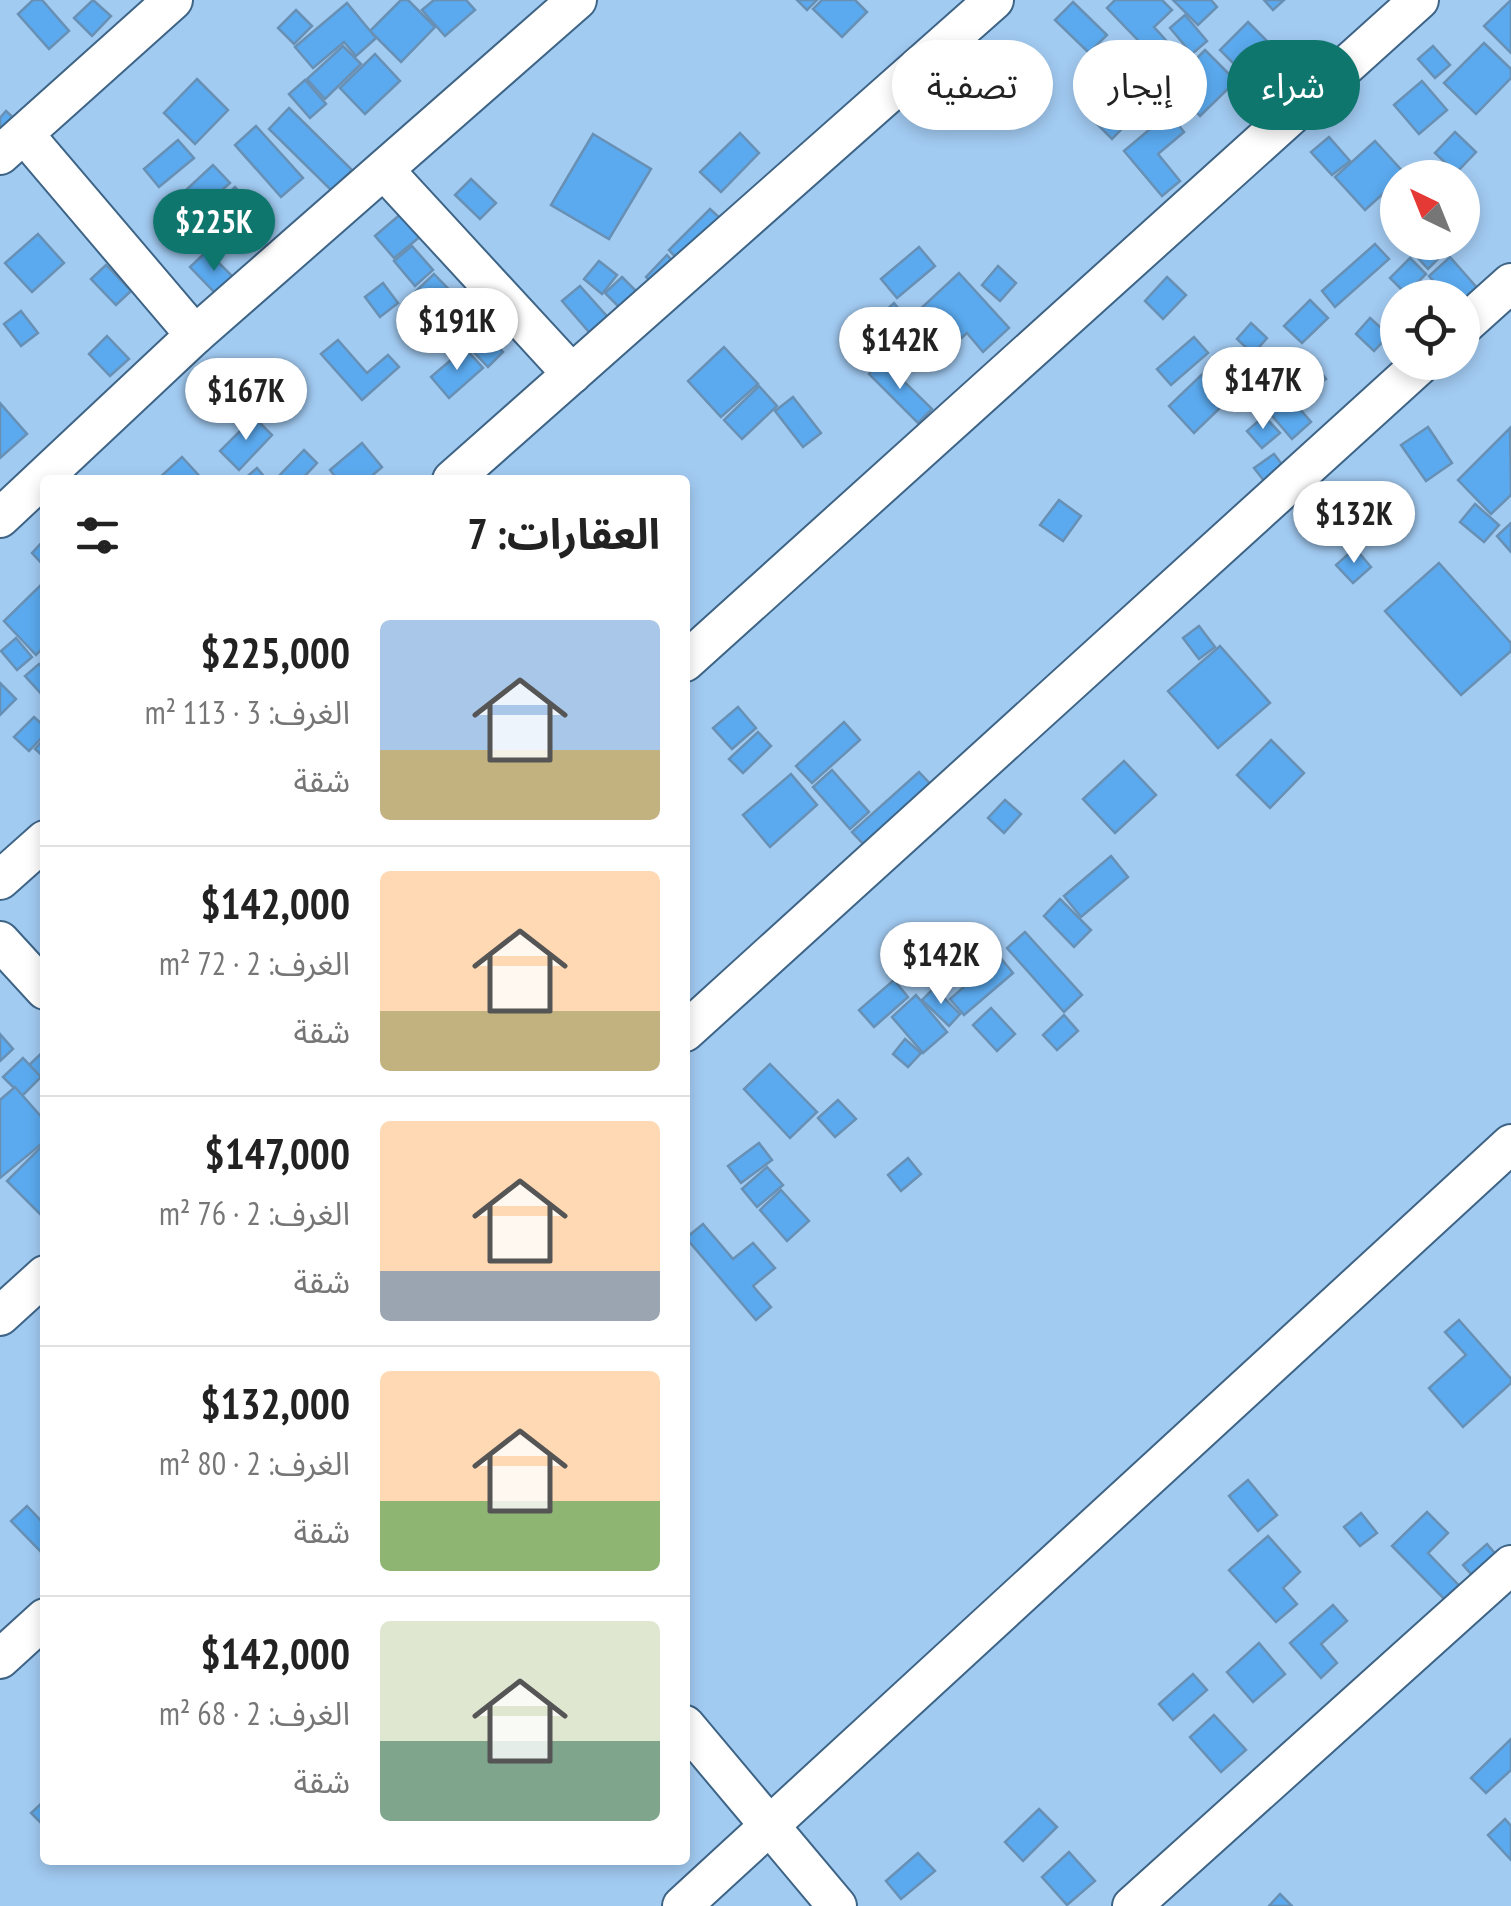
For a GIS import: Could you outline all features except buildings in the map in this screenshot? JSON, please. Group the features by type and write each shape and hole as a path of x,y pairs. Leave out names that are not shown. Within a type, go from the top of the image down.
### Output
{"street":[{"path":"173,0 12,144 195,334"},
{"path":"46,475 195,334 577,0"},
{"path":"458,475 994,0"},
{"path":"690,657 1419,0"},
{"path":"384,170 572,374"},
{"path":"1480,311 1511,283"},
{"path":"690,1027 1404,380"},
{"path":"0,518 40,480"},
{"path":"0,880 40,844"},
{"path":"0,941 40,985"},
{"path":"682,1906 1511,1144"},
{"path":"0,1316 40,1280"},
{"path":"1132,1906 1511,1565"},
{"path":"0,1660 40,1623"},
{"path":"690,1731 837,1906"}]}
